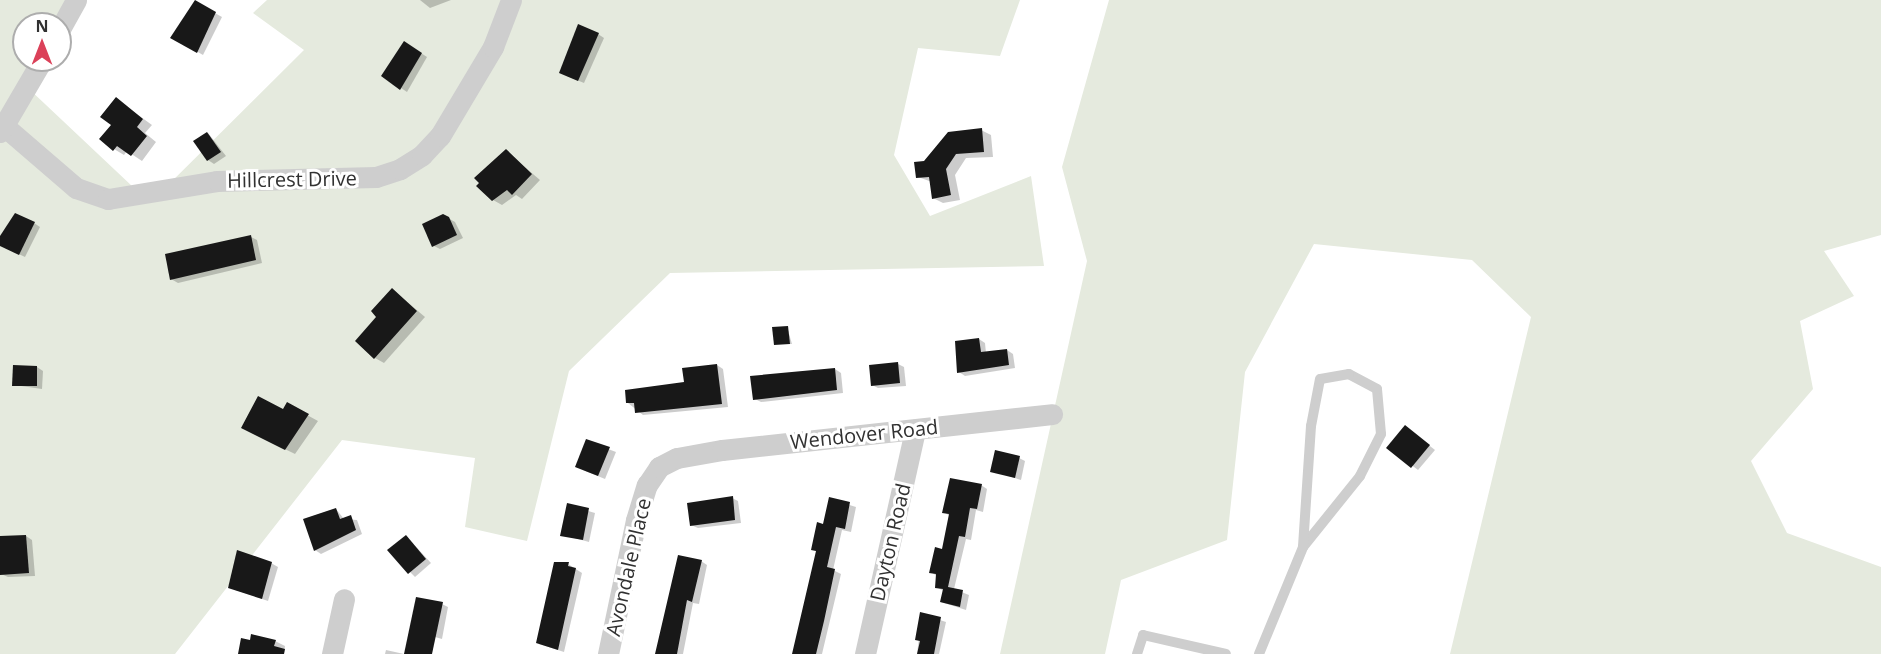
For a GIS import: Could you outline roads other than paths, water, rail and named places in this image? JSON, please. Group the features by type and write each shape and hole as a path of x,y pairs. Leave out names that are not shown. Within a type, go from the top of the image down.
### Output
{"street":[{"name":"Hillcrest Drive","path":"2,129 76,188 108,199 217,181 376,177 408,164 441,136 493,47 510,0"},
{"path":"2,129 35,72"},
{"name":"Wendover Road","path":"677,458 1052,414"},
{"name":"Dayton Road","path":"865,654 915,430"},
{"name":"Avondale Place","path":"608,654 647,485 659,467 677,458"},
{"path":"332,654 344,599"}],"lane":[{"path":"1259,654 1303,547 1360,476 1381,434 1377,389 1349,374 1320,379 1311,426 1303,547"},
{"path":"1137,654 1143,636 1226,654"}]}
